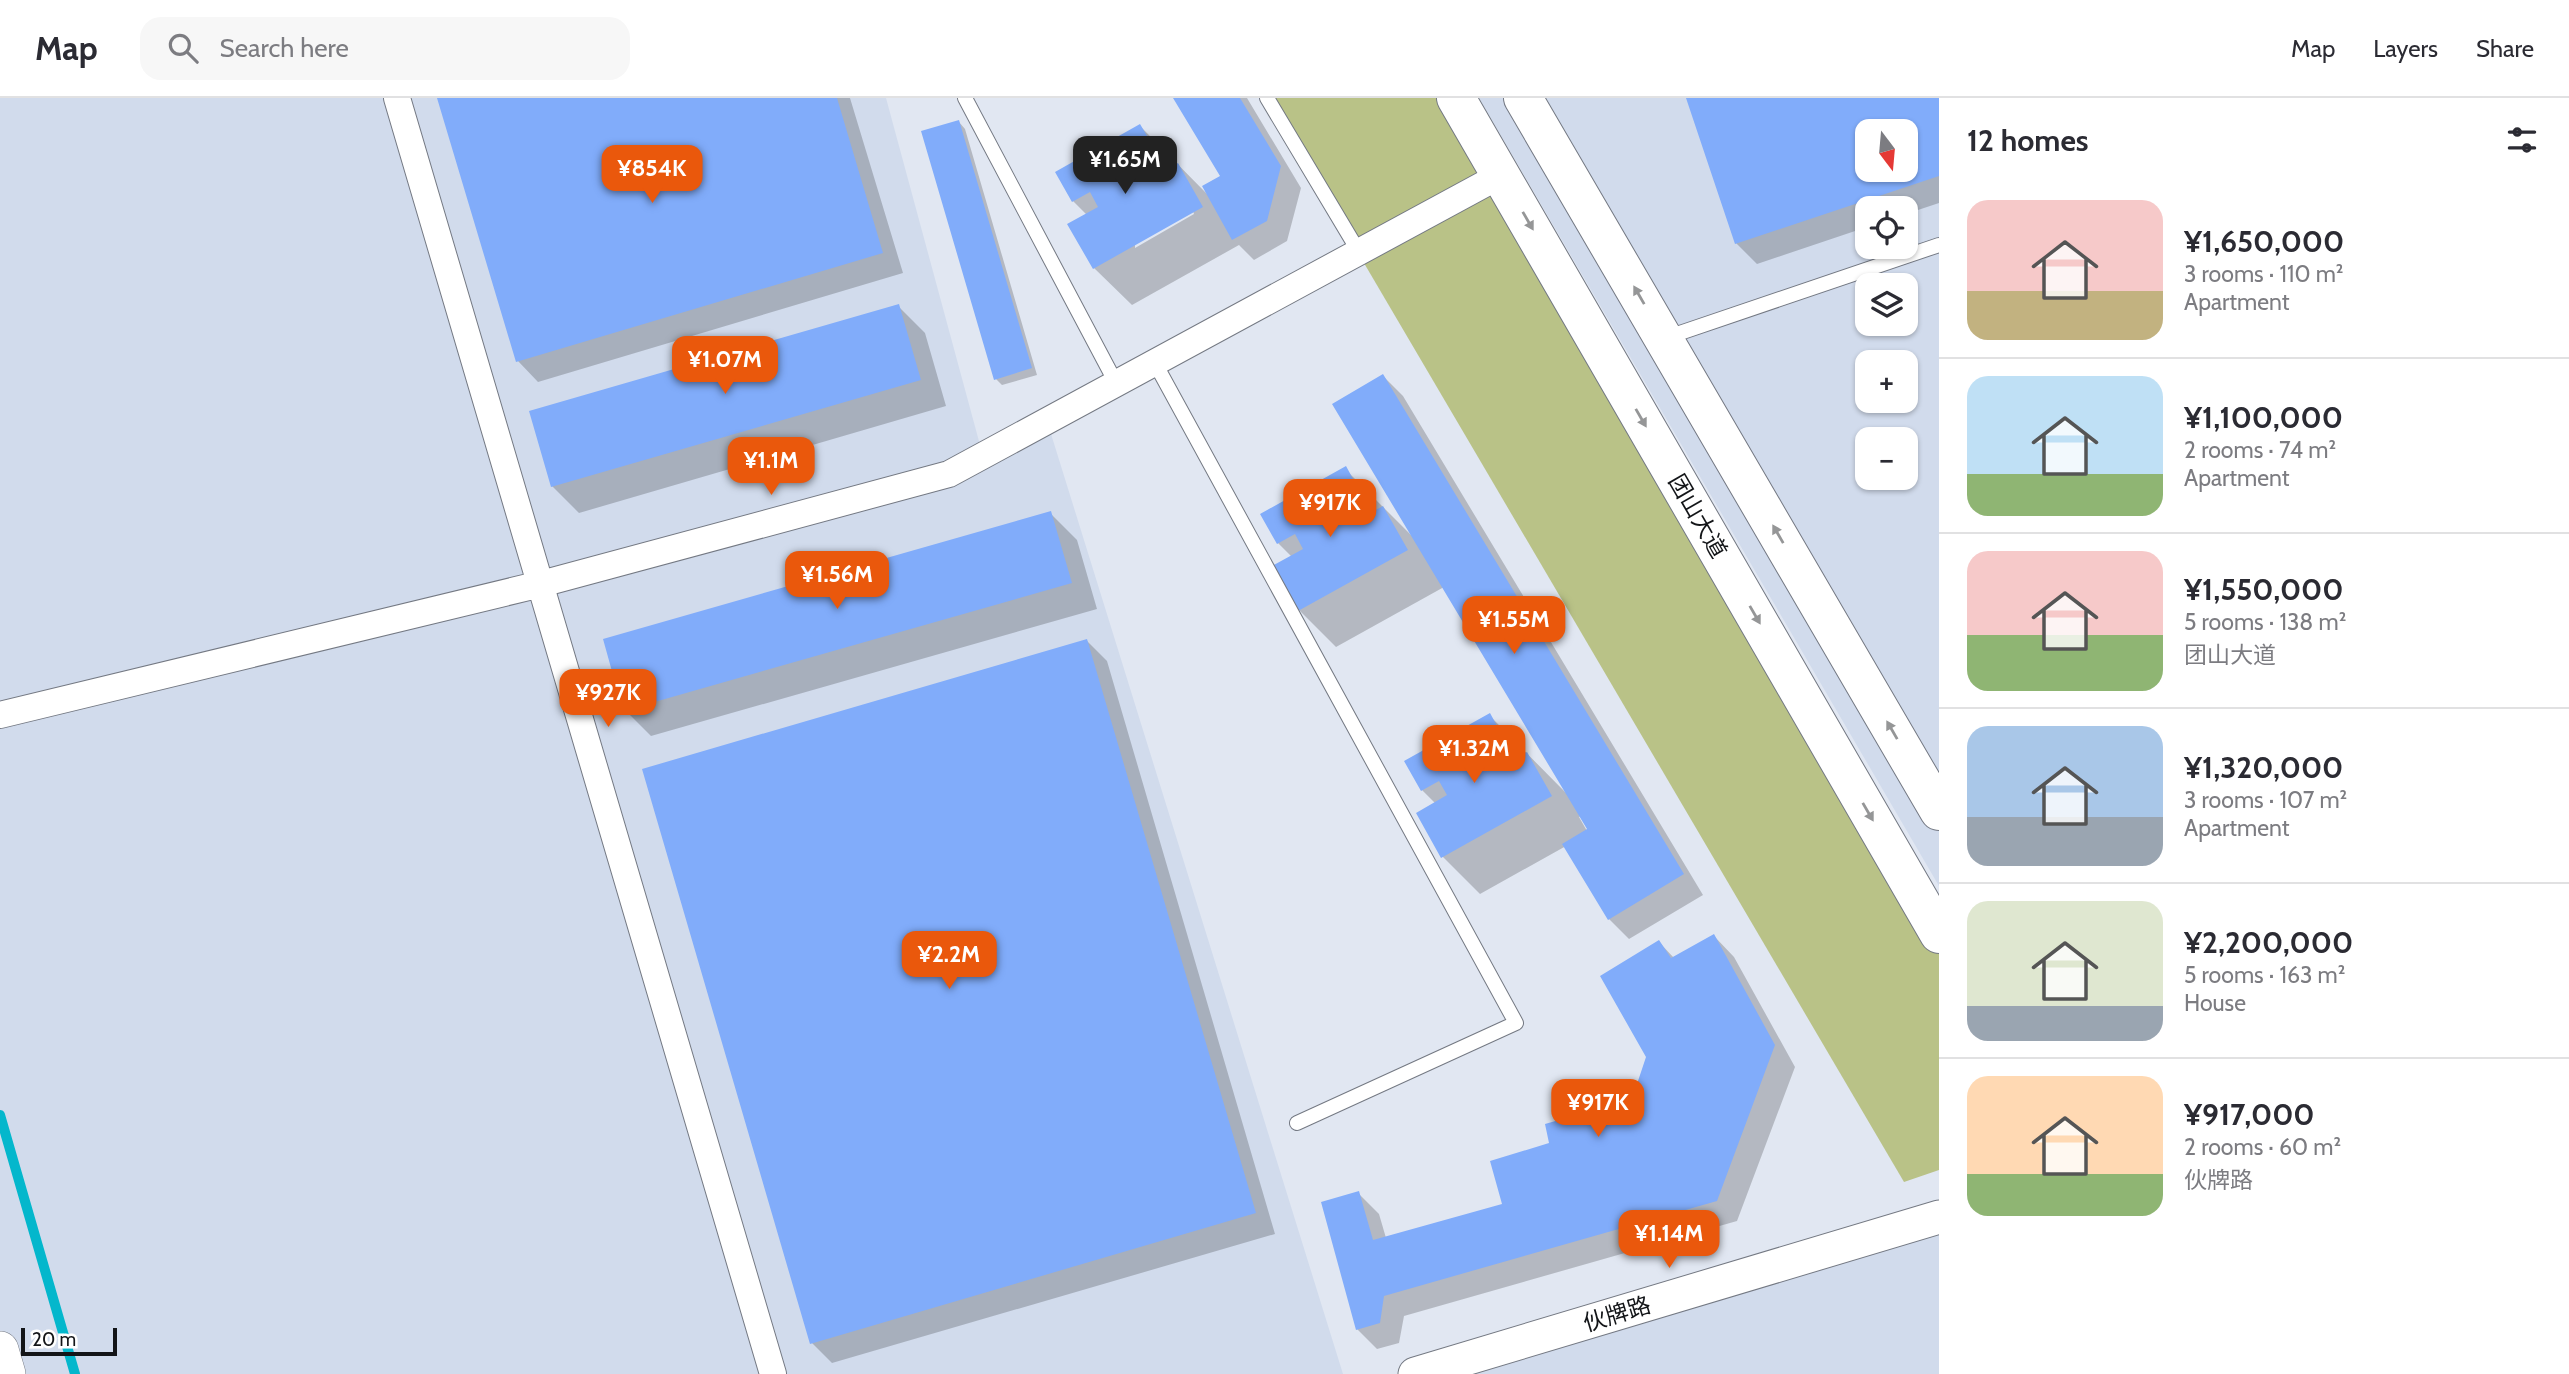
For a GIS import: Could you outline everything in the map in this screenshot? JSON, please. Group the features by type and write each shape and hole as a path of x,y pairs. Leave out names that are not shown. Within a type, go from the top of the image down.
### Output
{"highway":[{"name":"团山大道","path":"1456,98 1939,934"},
{"path":"1523,98 1939,811"}],"main road":[{"path":"0,1350 7,1374"}],"street":[{"path":"397,98 774,1374"},
{"path":"0,715 541,583 949,474 1502,175"},
{"name":"伙牌路","path":"1415,1374 1939,1217"}],"lane":[{"path":"965,98 1116,383"},
{"path":"1267,98 1359,252"},
{"path":"1665,338 1939,245"},
{"path":"1155,363 1516,1023 1297,1123"}],"shaded area":[{"path":"0,98 886,98 983,456 1047,421 1343,1374 7,1374 0,1350"},
{"path":"1479,98 1939,98 1939,886"},
{"path":"1939,1217 1939,1374 1415,1374"}],"green space":[{"path":"1267,98 1456,98 1939,934 1939,1170 1904,1182"}],"building":[{"path":"437,98 837,98 883,253 516,362"},
{"path":"1173,98 1240,98 1281,166 1267,221 1232,240 1202,186 1220,176"},
{"path":"1686,98 1939,98 1939,176 1879,196 1855,196 1855,204 1735,244"},
{"path":"959,120 1032,368 994,380 921,131"},
{"path":"1140,124 1159,156 1141,166 1149,180 1178,163 1203,207 1093,269 1067,224 1098,207 1090,192 1072,202 1055,172"},
{"path":"899,304 921,380 551,487 529,411"},
{"path":"1383,374 1684,874 1608,920 1562,844 1587,829 1332,404"},
{"path":"1346,466 1364,499 1347,508 1354,522 1383,506 1408,550 1298,611 1272,566 1303,549 1295,534 1277,544 1260,514"},
{"path":"1051,511 1072,583 623,711 603,639"},
{"path":"1087,639 1256,1213 810,1344 642,769"},
{"path":"1490,713 1508,746 1490,755 1498,769 1527,752 1552,796 1441,858 1416,813 1447,795 1439,781 1421,791 1404,761"},
{"path":"1714,934 1775,1045 1717,1201 1384,1296 1380,1323 1356,1330 1321,1202 1359,1191 1373,1240 1502,1204 1490,1161 1549,1143 1545,1124 1632,1099 1646,1057 1600,976 1659,940 1671,958"}],"waterway":[{"path":"0,1115 75,1374"}]}
